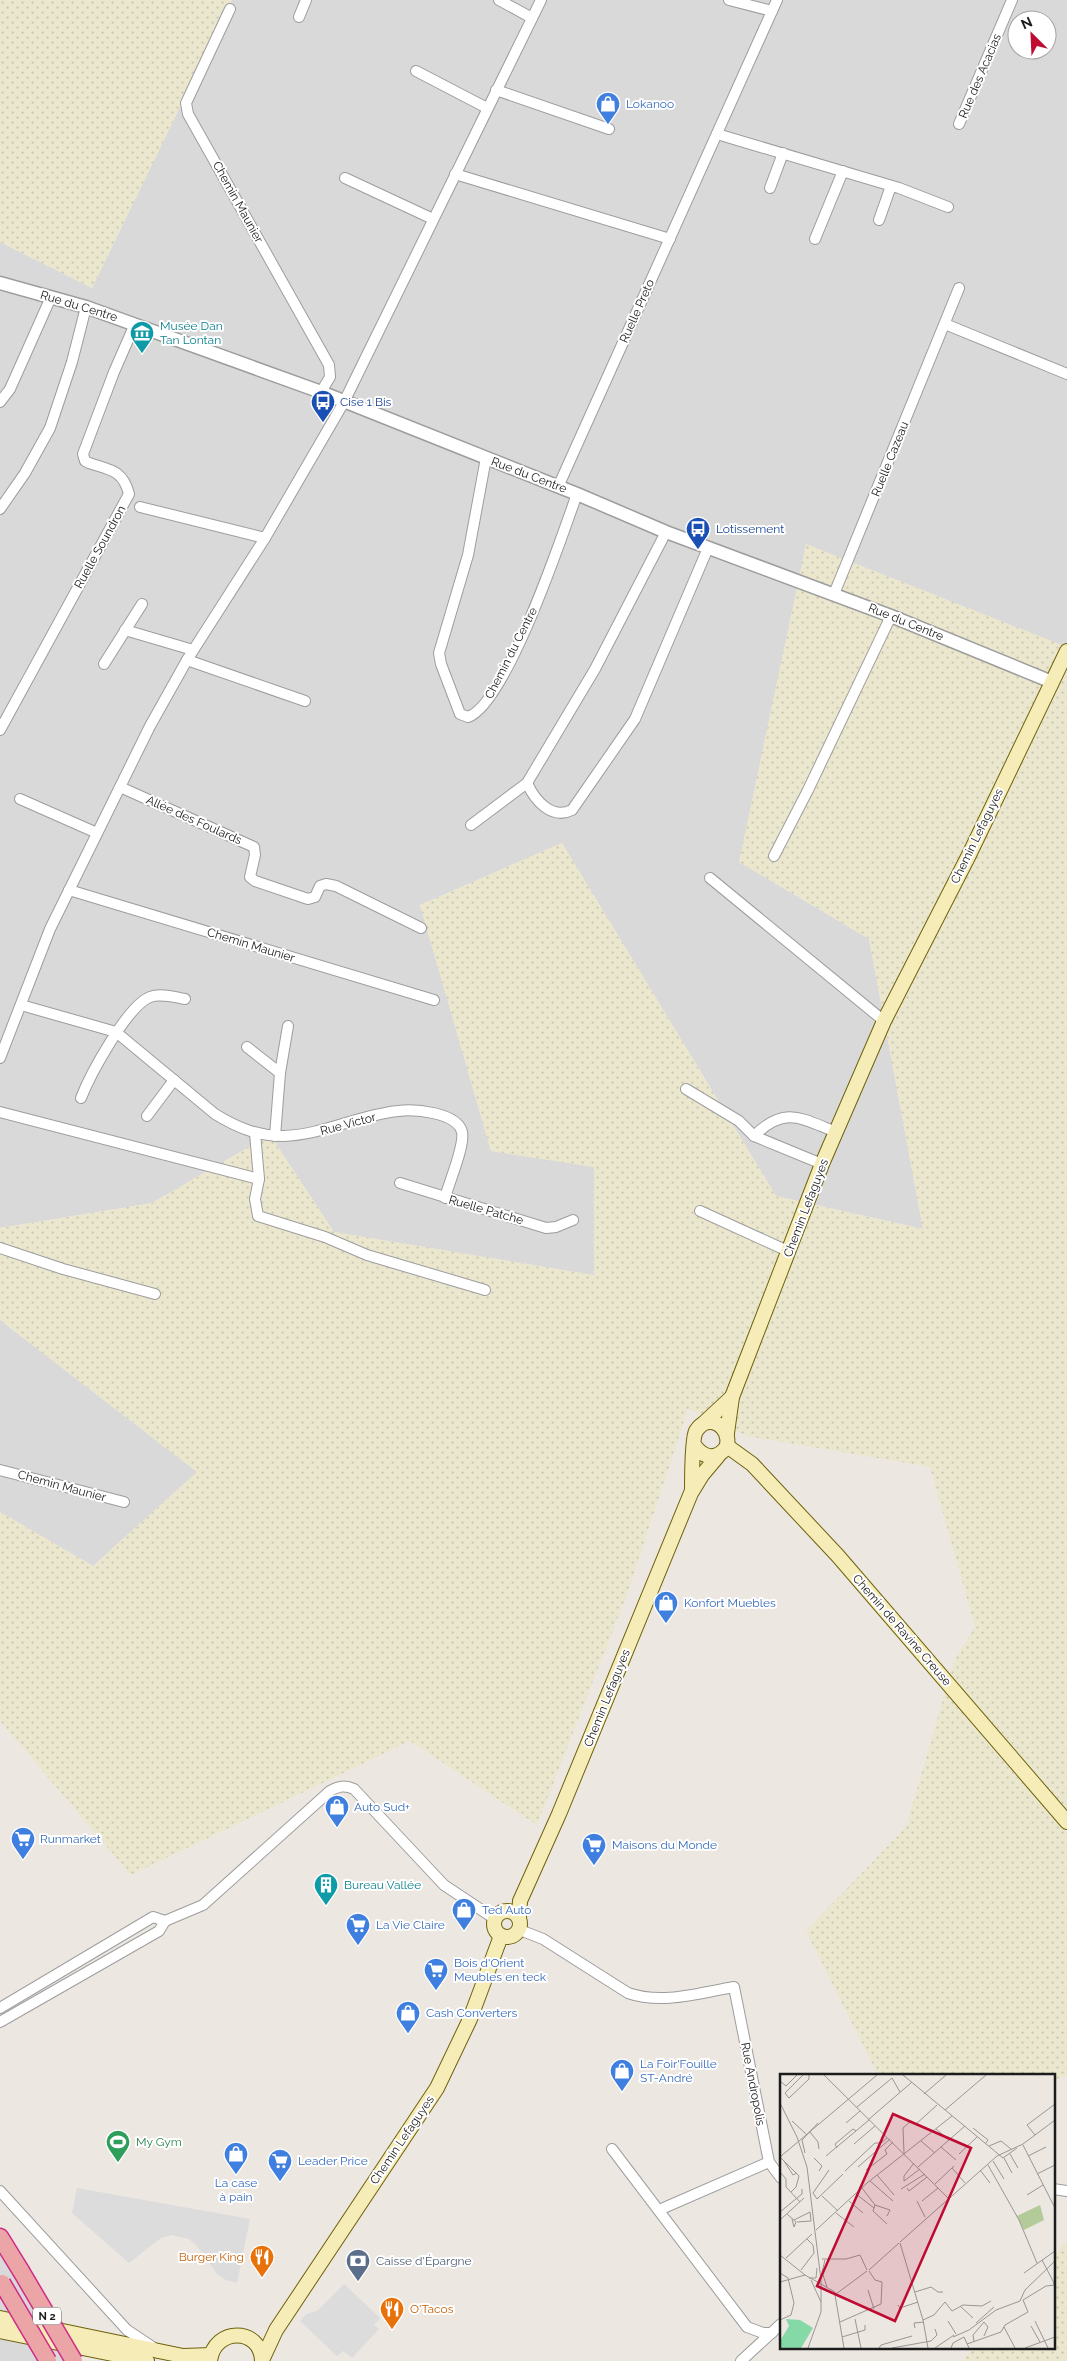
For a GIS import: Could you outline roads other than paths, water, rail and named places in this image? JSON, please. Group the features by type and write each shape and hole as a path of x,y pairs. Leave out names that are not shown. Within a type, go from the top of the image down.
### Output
{"highway":[{"name":"N 2","path":"0,2237 74,2361"},
{"name":"N 2","path":"1,2281 48,2361"}],"main road":[{"name":"Chemin Lefaguyes","path":"519,1924 520,1901 559,1814 691,1493 724,1445 732,1397 790,1252 822,1164 884,1021 969,855 1067,651"},
{"name":"Chemin Lefaguyes","path":"704,1424 732,1397"},
{"path":"713,1422 722,1426 724,1445 709,1457 700,1454 695,1446 693,1437 697,1429 704,1424 713,1422"},
{"name":"Chemin de Ravine Creuse","path":"724,1445 752,1464 838,1556 1067,1822"},
{"name":"Chemin Lefaguyes","path":"691,1493 695,1446"},
{"path":"500,1915 512,1912 519,1924 514,1936 501,1936 495,1931 500,1915 520,1901"},
{"name":"Chemin Lefaguyes","path":"263,2360 276,2330 437,2088 470,2018 501,1936"},
{"path":"0,2318 183,2356 210,2358 217,2344 227,2337 240,2336 252,2340 261,2351 263,2360"},
{"path":"252,2340 276,2330"},
{"path":"0,2331 147,2361"}],"street":[{"path":"299,17 306,0"},
{"path":"500,0 532,18"},
{"path":"0,1058 50,929 150,726 187,660 265,538 344,402 541,0"},
{"path":"729,0 772,11"},
{"name":"Ruelle Preto","path":"558,487 777,0"},
{"name":"Rue des Acacias","path":"959,124 1012,0"},
{"name":"Chemin Maunier","path":"230,9 186,102 188,114 329,365 330,377 321,392"},
{"path":"416,71 487,108"},
{"path":"496,90 609,129"},
{"path":"717,134 891,186 948,207"},
{"path":"770,188 782,153"},
{"path":"815,239 842,171"},
{"path":"455,174 670,239"},
{"path":"345,178 433,219"},
{"path":"879,220 891,186"},
{"name":"Rue du Centre","path":"0,283 86,307 321,392 577,494 666,532 891,616 1052,682"},
{"name":"Ruelle Cazeau","path":"834,594 959,288"},
{"path":"0,402 10,389 51,297"},
{"path":"0,509 25,473 50,428 72,362 86,307"},
{"name":"Ruelle Soundron","path":"0,730 129,494 126,483 119,473 85,461 83,454 114,372 135,324"},
{"path":"945,324 1067,374"},
{"name":"Chemin du Centre","path":"486,458 468,555 439,653 441,664 460,714 468,717 476,714 483,708 498,684 535,609 577,494"},
{"path":"140,507 265,538"},
{"path":"471,825 528,783 595,669 666,532"},
{"path":"528,783 532,793 552,813 563,814 572,810 635,720 708,548"},
{"path":"104,664 142,604"},
{"path":"774,856 808,790 891,616"},
{"path":"125,630 193,650"},
{"path":"187,660 305,701"},
{"name":"Allée des Foulards","path":"120,787 254,847 255,854 250,877 255,881 308,899 315,897 320,886 326,884 336,886 422,928"},
{"path":"20,799 97,833"},
{"path":"710,878 884,1021"},
{"name":"Chemin Maunier","path":"69,890 434,1000"},
{"path":"81,1098 88,1078 116,1032 149,997 157,995 185,999"},
{"name":"Rue Victor","path":"21,1005 116,1032 215,1114 232,1125 255,1133 275,1136 310,1134 397,1111 422,1110 451,1118 460,1127 462,1139 445,1198"},
{"path":"275,1136 280,1073 288,1026"},
{"path":"247,1047 280,1073"},
{"path":"146,1116 174,1080"},
{"path":"686,1089 740,1121 754,1136 822,1164"},
{"path":"0,1112 259,1179"},
{"path":"754,1136 771,1123 794,1116 836,1132"},
{"path":"255,1133 259,1179 255,1199 258,1216 325,1237 367,1255 484,1290"},
{"name":"Ruelle Patche","path":"400,1183 546,1228 556,1227 572,1220"},
{"path":"700,1211 790,1252"},
{"path":"0,1248 64,1269 155,1294"},
{"name":"Chemin Maunier","path":"0,1470 124,1502"},
{"path":"0,2022 159,1931 166,1921 203,1904 330,1790 346,1786 354,1789 444,1885 500,1915"},
{"path":"0,2008 153,1917 166,1921"},
{"name":"Rue Andropolis","path":"519,1924 628,1993 642,1998 661,1999 734,1987 769,2162 780,2177"},
{"path":"612,2149 748,2327 763,2333 772,2333"},
{"path":"659,2210 769,2162"},
{"path":"1054,2189 1067,2191"},
{"path":"0,2191 127,2330 159,2352"},
{"path":"741,2361 780,2325"}],"place":[{"name":"Lokanoo","path":"608,125"},
{"name":"Musée Dan Tan Lontan","path":"142,354"},
{"name":"Cise 1 Bis","path":"323,423"},
{"name":"Lotissement","path":"698,550"},
{"name":"Konfort Muebles","path":"666,1624"},
{"name":"Auto Sud+","path":"337,1828"},
{"name":"Runmarket","path":"23,1860"},
{"name":"Maisons du Monde","path":"594,1866"},
{"name":"Bureau Vallée","path":"326,1906"},
{"name":"Ted Auto","path":"464,1931"},
{"name":"La Vie Claire","path":"358,1946"},
{"name":"Bois d'Orient Meubles en teck","path":"436,1991"},
{"name":"Cash Converters","path":"408,2034"},
{"name":"La Foir'Fouille ST-André","path":"622,2092"},
{"name":"My Gym","path":"118,2163"},
{"name":"La case à pain","path":"236,2175"},
{"name":"Leader Price","path":"280,2182"},
{"name":"Burger King","path":"262,2278"},
{"name":"Caisse d'Épargne","path":"358,2282"},
{"name":"O'Tacos","path":"392,2330"}]}
